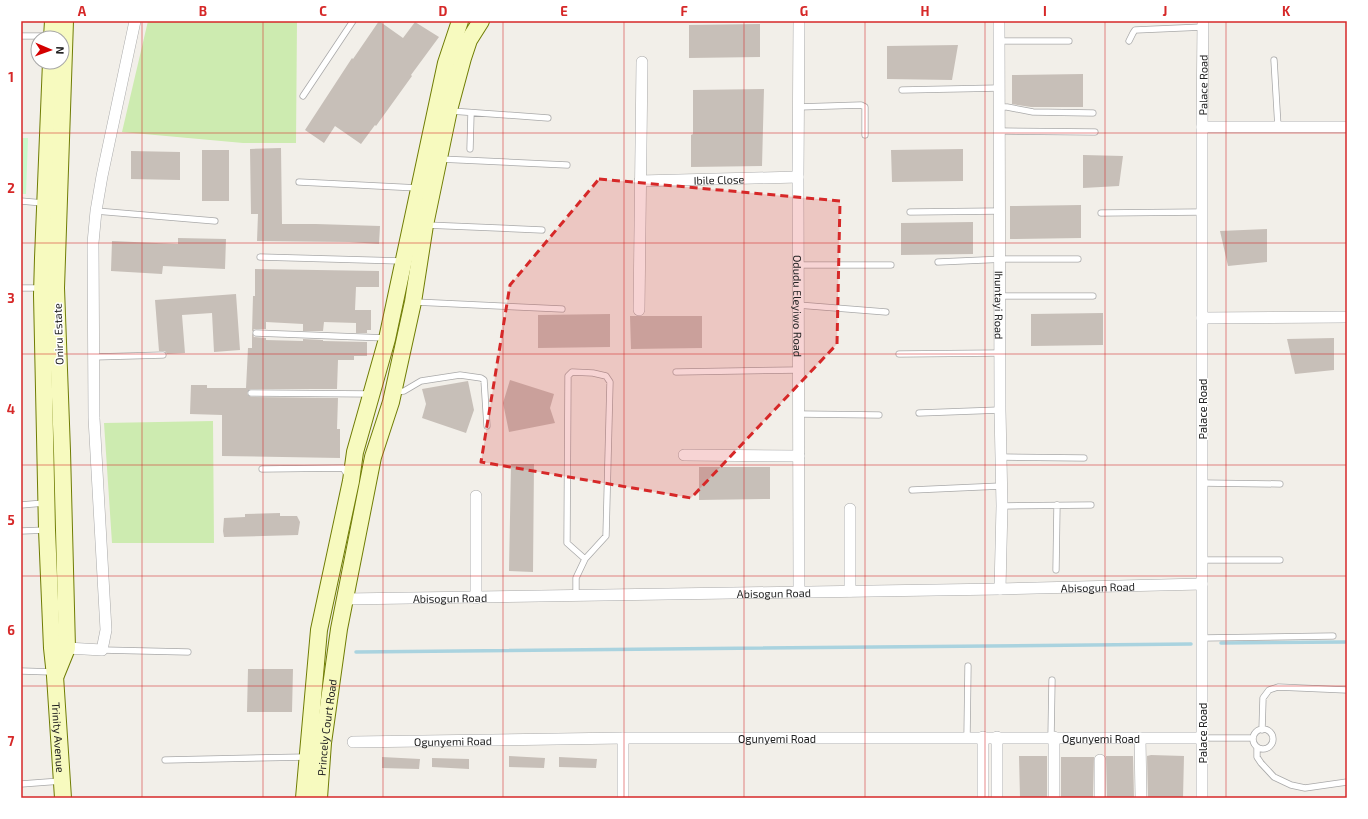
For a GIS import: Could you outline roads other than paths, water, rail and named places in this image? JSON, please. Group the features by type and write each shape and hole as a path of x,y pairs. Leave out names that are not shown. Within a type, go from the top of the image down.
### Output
{"street":[{"name":"Oniru Estate","path":"59,648 47,530 49,288 52,204 65,21"},
{"path":"59,648 102,650 106,622 94,418 93,242 96,211 102,176 135,21"},
{"path":"304,798 319,630 351,481 355,452 387,339 446,63 460,21"},
{"name":"Princely Court Road","path":"319,798 323,743 339,629 373,457 393,392 413,302 425,225 449,110 469,40 482,21"},
{"name":"Odudu Eleyiwo Road","path":"799,21 799,592"},
{"name":"Ihuntayi Road","path":"999,21 1000,410 1002,506 1000,589"},
{"name":"Palace Road","path":"1202,798 1203,24"},
{"path":"640,310 642,62"},
{"name":"Oniru Estate","path":"51,70 52,204"},
{"path":"1202,128 1347,127"},
{"name":"Ibile Close","path":"640,181 798,177"},
{"name":"Oniru Estate","path":"49,288 62,451 59,648"},
{"path":"1202,318 1347,317"},
{"path":"355,452 373,457"},
{"path":"684,455 799,456"},
{"path":"476,496 476,598"},
{"path":"850,509 850,591"},
{"name":"Abisogun Road","path":"345,599 1000,589 1202,584"},
{"name":"Trinity Avenue","path":"59,648 55,674 63,798"},
{"path":"983,737 983,798"},
{"path":"997,737 997,798"},
{"path":"1052,737 1054,798"},
{"path":"623,738 623,798"},
{"name":"Ogunyemi Road","path":"352,742 623,738 1202,738"},
{"path":"1140,738 1140,798"},
{"path":"1100,760 1100,798"}],"lane":[{"path":"303,96 353,21"},
{"path":"1129,41 1132,32 1135,30 1203,24"},
{"path":"999,41 1068,41"},
{"path":"1274,60 1278,127"},
{"path":"902,90 1000,88"},
{"path":"798,107 861,105 865,107 865,135"},
{"path":"1000,107 1034,112 1093,113"},
{"path":"449,110 471,113 548,118"},
{"path":"470,149 471,113"},
{"path":"1000,131 1095,132"},
{"path":"440,158 567,165"},
{"path":"299,182 420,188"},
{"path":"21,201 52,204"},
{"path":"96,211 215,221"},
{"path":"910,212 1000,211"},
{"path":"1101,213 1202,212"},
{"path":"425,225 542,230"},
{"path":"260,257 404,261"},
{"path":"938,262 1078,259"},
{"path":"798,265 891,265"},
{"path":"21,288 49,288"},
{"path":"1000,296 1093,296"},
{"path":"413,302 562,310"},
{"path":"798,305 886,312"},
{"path":"256,333 387,339"},
{"path":"899,354 1001,353"},
{"path":"93,357 163,355"},
{"path":"676,372 798,370"},
{"path":"576,596 576,578 585,559 606,536 610,382 606,376 593,373 572,372 568,376 567,543 585,559"},
{"path":"393,392 404,391 420,381 460,375 481,378 484,380 487,426"},
{"path":"251,393 372,394"},
{"path":"918,413 1000,410"},
{"path":"799,414 880,415"},
{"path":"1001,457 1084,458"},
{"path":"262,469 343,468 351,481"},
{"path":"1202,483 1280,484"},
{"path":"912,490 1001,486"},
{"path":"21,505 47,503"},
{"path":"1002,506 1091,504"},
{"path":"1056,570 1057,505"},
{"path":"21,531 47,530"},
{"path":"1202,560 1280,560"},
{"path":"1202,638 1333,636"},
{"path":"102,650 188,652"},
{"path":"967,737 968,666"},
{"path":"21,671 55,674"},
{"path":"1052,680 1052,737"},
{"path":"1262,730 1263,698 1269,690 1278,687 1347,690"},
{"path":"1257,748 1264,749 1272,743 1272,737 1265,730 1256,732 1253,738 1254,744 1257,748 1257,757 1274,777 1292,785 1305,788 1347,782"},
{"path":"1202,738 1253,738"},
{"path":"165,760 307,757"},
{"path":"21,784 62,781"}],"waterway":[{"path":"1221,643 1347,642"},
{"path":"356,652 1191,644"}]}
